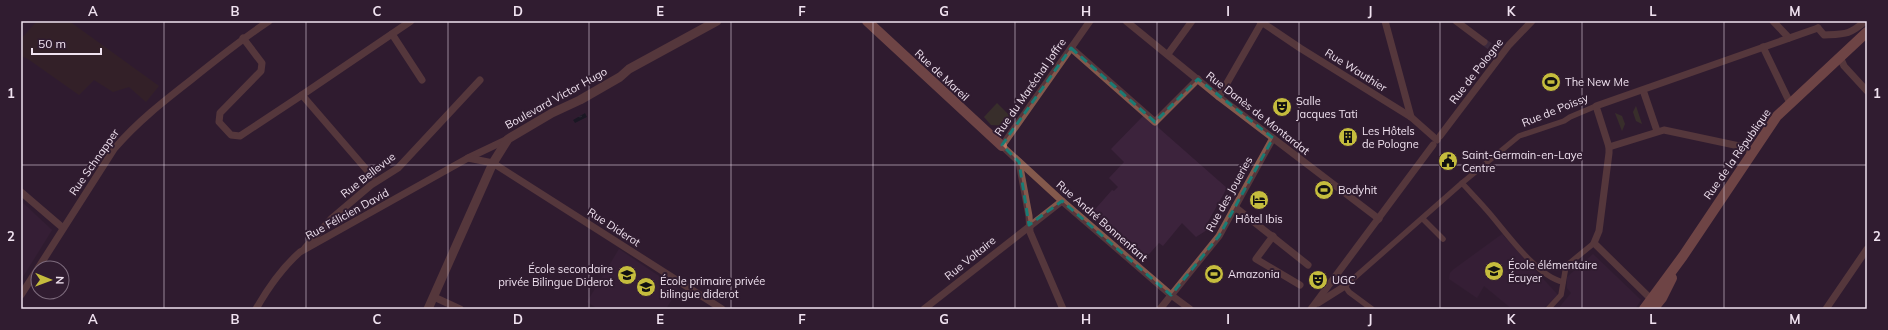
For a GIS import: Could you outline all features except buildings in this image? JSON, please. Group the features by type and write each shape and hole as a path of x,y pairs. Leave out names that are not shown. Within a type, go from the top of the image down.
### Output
{"main road":[{"name":"Rue de Mareil","path":"867,21 1002,146"},
{"name":"Rue de la République","path":"1644,309 1652,306 1751,152 1777,116 1867,32"}],"street":[{"name":"Rue Schnapper","path":"21,295 114,149 129,131 146,115 243,38 269,21"},
{"path":"243,38 262,63 261,71 220,113 219,122 230,135 240,136 411,21"},
{"name":"Boulevard Victor Hugo","path":"428,309 493,163 508,139 552,113 580,100 620,77 629,69 717,21"},
{"name":"Rue du Maréchal Joffre","path":"1002,146 1090,21"},
{"name":"Rue Danès de Montardat","path":"1126,21 1219,97 1379,219"},
{"path":"1168,54 1192,21"},
{"path":"1385,21 1411,117"},
{"path":"1456,21 1484,42"},
{"name":"Rue de Pologne","path":"1313,307 1379,219 1410,171 1437,140 1506,50 1532,21"},
{"path":"1774,21 1789,38"},
{"name":"Rue de Poissy","path":"1313,307 1345,286 1462,183 1519,136 1564,121 1570,116 1596,106 1789,38 1820,24 1824,35 1851,33 1866,21"},
{"path":"1219,97 1261,22"},
{"name":"Rue Wauthier","path":"1261,22 1411,117 1437,140"},
{"path":"392,34 422,80"},
{"path":"1071,48 1155,122 1198,79"},
{"path":"1762,48 1790,103"},
{"path":"1840,57 1844,66 1867,91"},
{"name":"Rue Bellevue","path":"300,252 331,219 371,185 398,168 480,80"},
{"path":"1643,90 1657,131"},
{"path":"302,95 372,176"},
{"path":"1548,309 1561,295 1566,266 1594,243 1599,231 1609,147 1596,106"},
{"path":"1609,147 1664,130 1744,147 1751,152"},
{"name":"Rue des Joueries","path":"1160,309 1219,236 1272,138"},
{"name":"Rue Félicien David","path":"256,309 265,293 287,263 300,252 468,158 508,139"},
{"name":"Rue André Bonnenfant","path":"1002,146 1062,201 1171,295 1190,309"},
{"path":"468,158 493,163"},
{"path":"1019,162 1030,232 1064,309"},
{"name":"Rue Diderot","path":"493,163 722,309"},
{"path":"1462,183 1531,260 1555,281 1563,282"},
{"path":"21,192 63,228"},
{"name":"Rue Voltaire","path":"924,309 1029,225 1062,201"},
{"path":"1235,207 1308,265"},
{"path":"1423,218 1443,239"},
{"path":"1273,236 1256,259 1300,285"},
{"path":"1594,243 1652,306"},
{"path":"1826,309 1867,249"},
{"path":"1345,286 1349,292 1372,309"},
{"path":"434,297 460,309"}],"highlighted area":[{"path":"1071,48 1155,122 1198,79 1273,138 1219,236 1171,295 1062,201 1029,225 1019,162 1002,145"}],"shaded area":[{"path":"37,21 69,21 159,86 146,102 129,87 113,92 94,80 79,95 28,59 21,56 21,39"},
{"path":"1144,115 1227,188 1205,227 1207,230 1196,237 1182,223 1163,246 1159,243 1143,261 1090,215 1112,190 1114,191 1118,187 1109,178 1124,162 1111,149"},
{"path":"21,201 52,230 33,260 30,260 30,265 21,280"},
{"name":"École élémentaire Écuyer","path":"1502,234 1558,295 1543,309 1512,309 1484,286 1477,298 1449,279 1450,273 1454,269"},
{"path":"619,249 678,289 666,309 598,309 587,302"},
{"path":"1593,254 1641,300 1635,309 1558,309 1571,293 1567,288 1567,277"}],"green space":[{"path":"997,103 1013,119 1006,126 991,125 984,117"},
{"path":"1636,106 1642,124 1636,121 1633,112"},
{"path":"1615,113 1622,116 1625,124 1622,131"}],"water":[{"path":"585,113 587,117 575,123 573,120"}],"tunnel":[{"path":"1484,42 1502,55"}],"place":[{"name":"The New Me","path":"1551,82"},
{"name":"Salle Jacques Tati","path":"1282,107"},
{"name":"Les Hôtels de Pologne","path":"1348,137"},
{"name":"Saint-Germain-en-Laye Centre","path":"1448,161"},
{"name":"Bodyhit","path":"1324,190"},
{"name":"Hôtel Ibis","path":"1259,200"},
{"name":"École élémentaire Écuyer","path":"1494,271"},
{"name":"Amazonia","path":"1214,274"},
{"name":"École secondaire privée Bilingue Diderot","path":"627,275"},
{"name":"UGC","path":"1318,280"},
{"name":"École primaire privée bilingue diderot","path":"646,287"}]}
